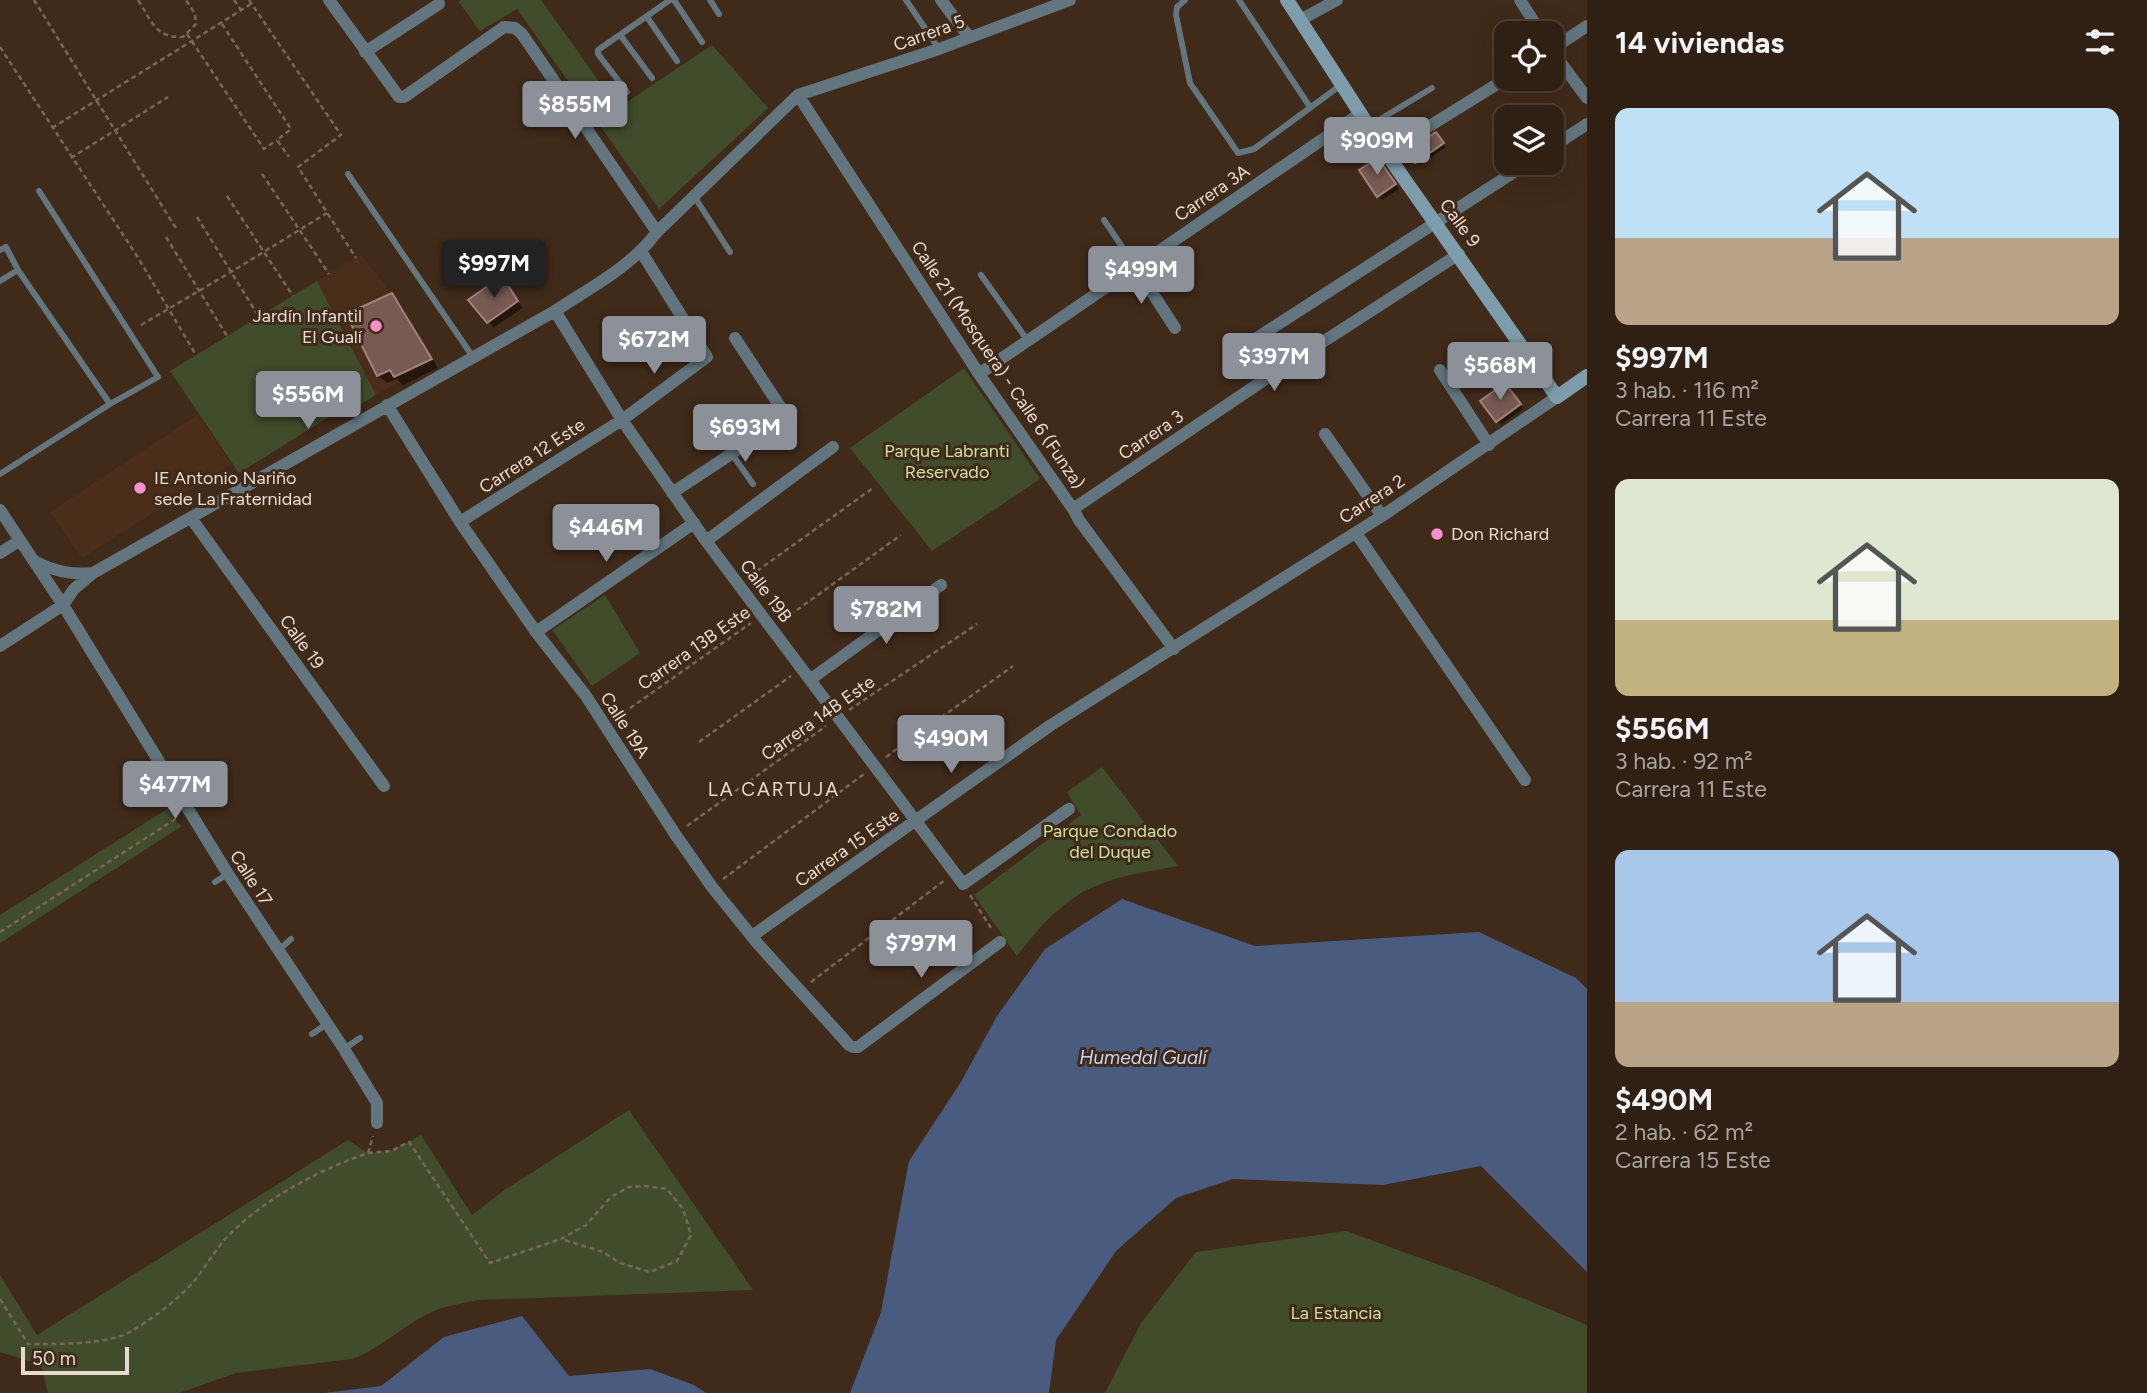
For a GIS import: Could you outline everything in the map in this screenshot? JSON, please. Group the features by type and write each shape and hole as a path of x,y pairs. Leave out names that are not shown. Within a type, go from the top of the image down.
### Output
{"main road":[{"name":"Calle 9","path":"1287,0 1386,153 1557,397"},
{"name":"Carrera 2","path":"1557,397 1587,376"}],"street":[{"path":"329,0 400,102 504,27 515,28 522,34 657,232"},
{"path":"941,0 969,37"},
{"name":"Carrera 5","path":"798,95 939,49 1070,0"},
{"path":"1300,20 1337,0"},
{"path":"1520,0 1533,21"},
{"path":"365,52 439,4"},
{"path":"1564,42 1587,26"},
{"path":"1564,66 1587,98"},
{"path":"1386,153 1494,86"},
{"path":"0,646 63,605 74,589 93,573 555,311 642,253 657,232 798,95"},
{"name":"Calle 21 (Mosquera) - Calle 6 (Funza)","path":"798,95 948,334 979,374 1075,518 1174,649"},
{"name":"Carrera 3A","path":"979,374 1361,113"},
{"path":"1564,139 1587,124"},
{"path":"1264,380 1245,346 1509,175"},
{"name":"Carrera 12 Este","path":"460,522 622,420 707,357 642,253"},
{"name":"Carrera 3","path":"1075,518 1264,380 1459,254"},
{"path":"1135,266 1175,328"},
{"name":"Calle 19B","path":"555,311 622,420 706,541 963,884"},
{"path":"672,493 784,419 785,415 735,338"},
{"path":"1440,370 1489,445"},
{"name":"Carrera 2","path":"1174,649 1382,516 1557,397"},
{"name":"Calle 19A","path":"387,405 460,522 536,632 586,696 712,887 752,936 853,1048 859,1047 1000,942"},
{"path":"1325,434 1382,516"},
{"path":"706,541 833,447"},
{"name":"Calle 17","path":"0,510 63,605 228,874 344,1049 377,1104 377,1123"},
{"name":"Calle 19","path":"191,518 384,786"},
{"path":"536,632 694,523"},
{"path":"1356,533 1525,780"},
{"path":"0,552 19,541"},
{"path":"32,560 50,569 72,575 93,573"},
{"path":"811,679 942,586"},
{"name":"Carrera 15 Este","path":"752,936 1051,725 1174,649"},
{"path":"963,884 1069,809"}],"lane":[{"path":"627,92 598,54 598,50 672,0 702,43"},
{"path":"710,0 719,14"},
{"path":"905,0 939,49"},
{"path":"1185,0 1177,7 1176,15 1190,83 1238,153 1254,149 1343,84"},
{"path":"1239,0 1310,107"},
{"path":"647,17 677,61"},
{"path":"621,36 652,78"},
{"path":"1369,126 1432,88"},
{"path":"348,174 473,357"},
{"path":"0,474 110,404 158,377 39,191"},
{"path":"694,196 730,252"},
{"path":"1104,220 1135,266"},
{"path":"0,250 6,247 18,270 110,404"},
{"path":"0,281 18,270"},
{"path":"981,275 1028,341"},
{"path":"731,453 753,484"},
{"path":"215,882 228,874"},
{"path":"278,951 291,939"},
{"path":"312,1034 328,1023"},
{"path":"344,1049 360,1038"}],"path":[{"path":"34,0 177,230"},
{"path":"138,0 161,34 169,38 183,37 196,24 195,14 186,0"},
{"path":"234,0 241,10"},
{"path":"52,128 221,23 250,2 341,135 298,167 356,258"},
{"path":"187,34 264,149 291,129 221,23"},
{"path":"0,47 137,256 196,355"},
{"path":"71,158 168,97"},
{"path":"277,140 289,157"},
{"path":"262,174 329,274"},
{"path":"227,196 293,296"},
{"path":"141,325 327,213"},
{"path":"197,217 259,317"},
{"path":"166,237 227,336"},
{"path":"738,584 873,488"},
{"name":"Carrera 13B Este","path":"772,628 901,535"},
{"name":"Carrera 13B Este","path":"605,726 762,615"},
{"name":"Carrera 14B Este","path":"675,834 839,716 977,624"},
{"path":"712,887 1013,666"},
{"path":"699,742 802,668"},
{"path":"0,932 188,810"},
{"path":"800,990 955,873"},
{"path":"963,884 1000,942"},
{"path":"368,1153 377,1123"},
{"path":"0,1299 28,1344 78,1344 126,1334 164,1309 192,1282 227,1237 302,1181 368,1153 391,1151 409,1142 490,1263 561,1239 586,1225 611,1197 629,1187 667,1189 682,1209 691,1236 677,1261 650,1272 620,1263 603,1252 561,1239"}],"shaded area":[{"name":"Jardín Infantil El Gualí","path":"361,255 392,293 433,363 376,395 317,281"},
{"name":"IE Antonio Nariño sede La Fraternidad","path":"198,414 231,464 82,558 50,512"}],"green space":[{"path":"541,0 618,108 712,45 768,108 659,209 517,9 480,31 458,1"},
{"path":"317,281 376,395 361,404 356,400 239,473 170,371"},
{"name":"Parque Labranti Reservado","path":"964,368 1040,479 932,551 850,448"},
{"path":"605,595 640,653 592,686 552,630"},
{"name":"Parque Condado del Duque","path":"1102,767 1178,866 1121,877 1077,896 1055,913 1017,956 974,895 1081,815 1067,792"},
{"path":"170,807 174,820 182,826 0,943 0,915"},
{"path":"629,1110 753,1290 477,1300 427,1314 352,1359 236,1373 179,1393 48,1393 41,1365 0,1352 0,1275 37,1335 348,1140 368,1153 391,1151 421,1135 472,1215 506,1189"},
{"name":"La Estancia","path":"1346,1231 1475,1278 1587,1325 1587,1393 1105,1393 1141,1323 1196,1252"}],"water":[{"name":"Humedal Gualí","path":"1122,899 1255,946 1479,932 1576,978 1587,989 1587,1272 1481,1166 1383,1185 1233,1179 1176,1198 1116,1251 1056,1340 1049,1393 850,1393 881,1312 909,1161 961,1082 997,1016 1045,949"},
{"path":"522,1316 569,1376 650,1369 694,1385 706,1393 324,1393 381,1386 444,1337"}],"building":[{"path":"1436,132 1444,143 1415,163 1407,150"},
{"path":"1378,158 1396,184 1377,197 1359,170"},
{"path":"502,276 518,301 487,323 468,300"},
{"path":"392,293 432,359 394,377 390,370 377,376 346,314"},
{"path":"1505,383 1521,404 1496,422 1480,401"}],"place":[{"name":"Jardín Infantil El Gualí","path":"376,326"},
{"name":"IE Antonio Nariño sede La Fraternidad","path":"140,488"},
{"name":"Don Richard","path":"1437,534"}],"district":[{"name":"LA CARTUJA","path":"774,789"}]}
